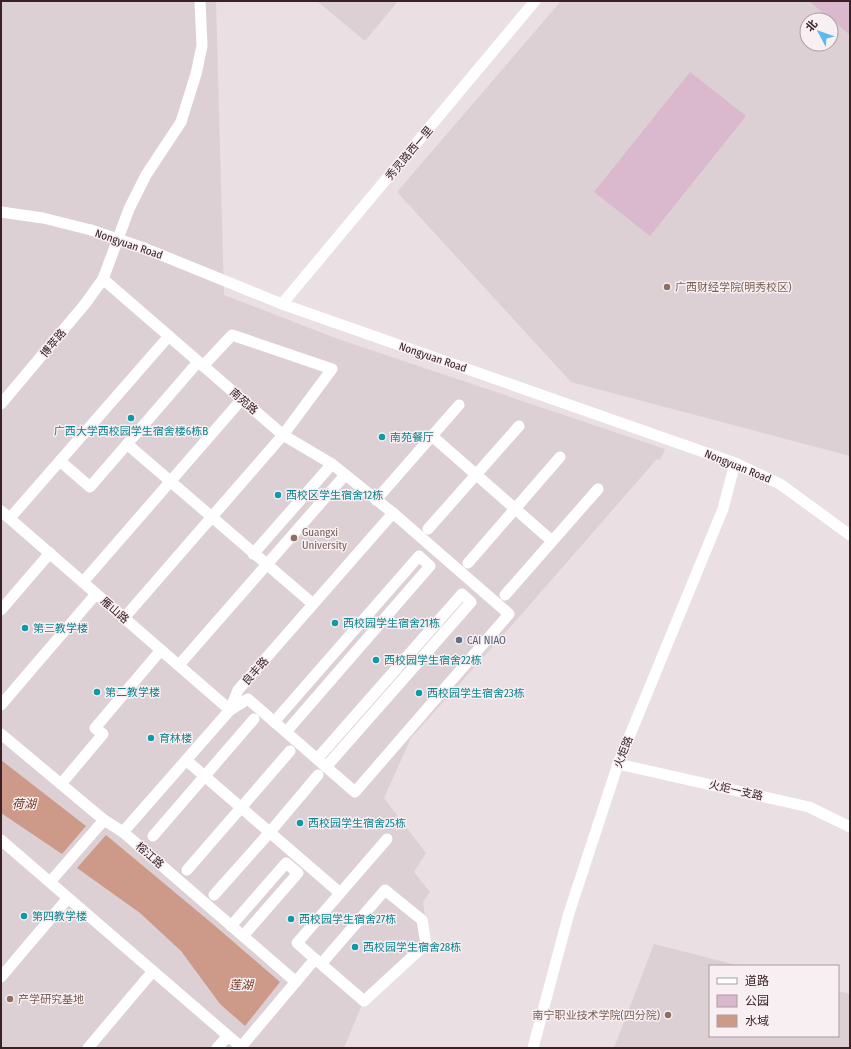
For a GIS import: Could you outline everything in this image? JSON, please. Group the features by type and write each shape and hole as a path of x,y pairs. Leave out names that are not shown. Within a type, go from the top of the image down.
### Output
{"street":[{"name":"博萃路","path":"1,404 85,304 103,279 130,208 146,175 181,122 196,74 202,46 200,1"},
{"name":"秀灵路西一里","path":"282,304 535,1"},
{"name":"Nongyuan Road","path":"1,212 43,218 91,230 144,248 282,304 735,463 780,484 850,535"},
{"name":"南苑路","path":"103,279 283,435 332,464 393,513 509,614 355,792 322,771"},
{"path":"60,461 90,487 127,444 201,364 232,335 332,369 283,435 124,618"},
{"path":"10,518 169,336"},
{"path":"83,582 242,400"},
{"path":"376,500 459,405"},
{"path":"428,529 519,426"},
{"path":"432,436 552,541"},
{"path":"127,444 253,554 313,604"},
{"path":"468,564 560,457"},
{"name":"火炬路","path":"533,1048 569,913 618,764 723,508 735,463"},
{"path":"253,554 332,464"},
{"path":"178,665 345,475"},
{"path":"505,595 598,489"},
{"name":"雁山路","path":"1,511 230,710"},
{"name":"良丰路","path":"124,832 230,710 238,690 393,513"},
{"path":"1,610 50,553"},
{"path":"274,722 419,556 430,566 286,732"},
{"path":"1,705 96,594"},
{"path":"214,895 471,602 462,594 318,760"},
{"path":"61,784 103,734 95,728 161,650"},
{"path":"230,710 248,699 318,760 322,771"},
{"path":"153,836 254,719"},
{"name":"榕江路","path":"1,734 104,820 124,832 296,982"},
{"path":"187,870 290,751"},
{"path":"186,760 340,893"},
{"name":"火炬一支路","path":"618,764 809,807 850,827"},
{"path":"50,882 104,820"},
{"path":"1,840 242,1048 296,982 318,962 385,890 422,920 426,944 364,1001 318,962 296,943 387,838"},
{"path":"232,926 286,863 298,873 243,936"},
{"path":"1,976 68,898"},
{"path":"88,1048 153,971"},
{"path":"217,1048 228,1036"}],"shaded area":[{"name":"Guangxi University","path":"1,1 216,1 224,295 338,339 665,449 660,460 657,459 411,738 384,798 426,853 414,872 430,892 423,902 429,947 361,1007 344,1048 1,1048"},
{"path":"317,1 398,1 365,41"},
{"name":"广西财经学院(明秀校区)","path":"561,1 850,1 850,456 571,382 397,192"},
{"name":"南宁职业技术学院(四分院)","path":"654,944 737,965 709,965 709,1037 839,1037 839,991 850,994 850,1048 614,1048"}],"green space":[{"path":"809,1 850,1 850,35 839,26 839,12 822,12"},
{"path":"690,72 746,116 650,236 594,192"}],"water":[{"name":"荷湖","path":"1,760 86,826 62,854 1,813"},
{"name":"莲湖","path":"106,835 280,982 245,1026 220,1004 181,951 140,913 77,868"}],"place":[{"name":"广西财经学院(明秀校区)","path":"667,287"},
{"name":"广西大学西校园学生宿舍楼6栋B","path":"131,418"},
{"name":"南苑餐厅","path":"382,437"},
{"name":"西校区学生宿舍12栋","path":"278,495"},
{"name":"Guangxi University","path":"294,538"},
{"name":"西校园学生宿舍21栋","path":"335,623"},
{"name":"第三教学楼","path":"25,628"},
{"name":"CAI NIAO","path":"459,640"},
{"name":"西校园学生宿舍22栋","path":"376,660"},
{"name":"第二教学楼","path":"97,692"},
{"name":"西校园学生宿舍23栋","path":"419,693"},
{"name":"育林楼","path":"151,738"},
{"name":"西校园学生宿舍25栋","path":"300,823"},
{"name":"第四教学楼","path":"24,916"},
{"name":"西校园学生宿舍27栋","path":"291,919"},
{"name":"西校园学生宿舍28栋","path":"355,947"},
{"name":"产学研究基地","path":"10,999"},
{"name":"南宁职业技术学院(四分院)","path":"668,1015"}]}
